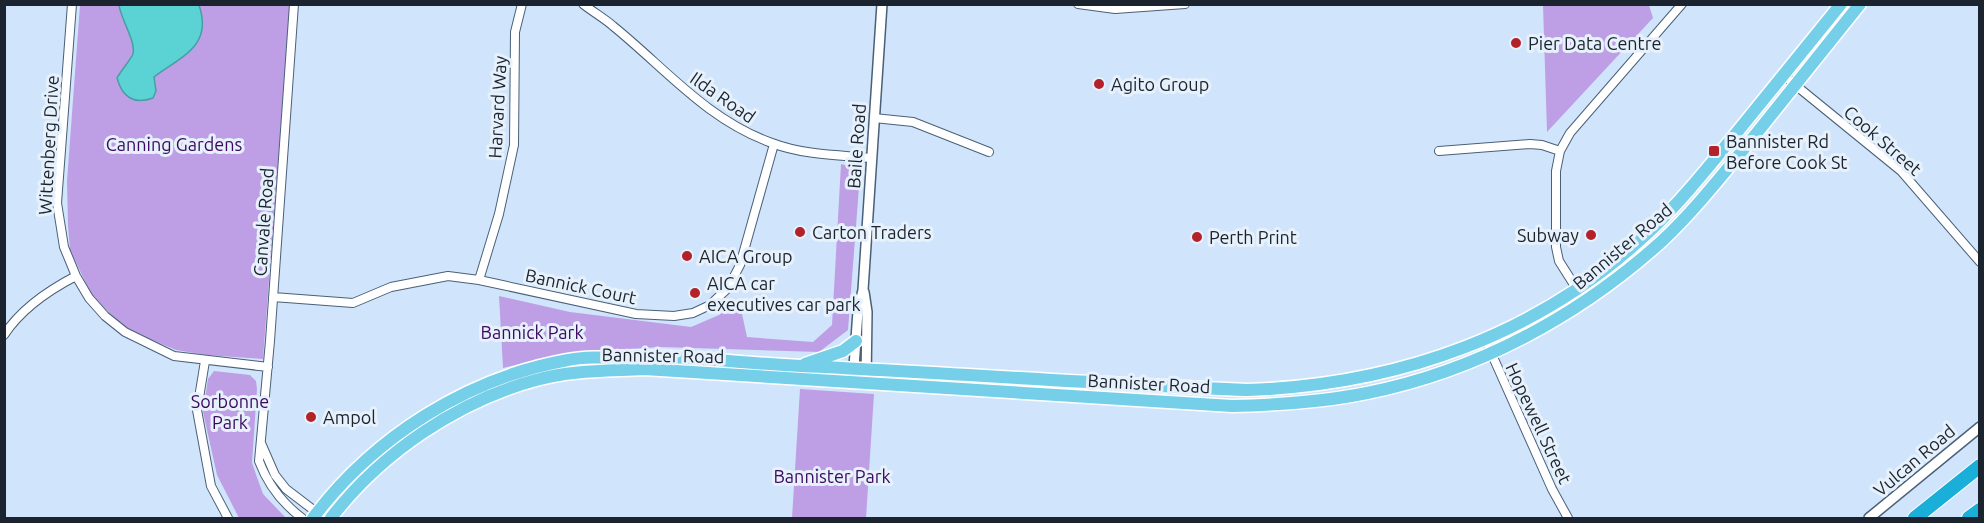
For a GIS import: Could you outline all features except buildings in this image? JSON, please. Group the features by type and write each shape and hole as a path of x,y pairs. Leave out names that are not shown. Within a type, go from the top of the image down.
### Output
{"highway":[{"path":"1915,519 1980,466"},
{"path":"1969,519 1980,510"}],"main road":[{"name":"Bannister Road","path":"318,517 369,456 408,427 461,395 533,368 570,359 645,355 801,366 1207,388 1281,389 1329,383 1419,364 1485,339 1518,323 1576,288 1631,247 1682,198 1841,4"},
{"name":"Bannister Road","path":"331,519 364,480 415,438 467,407 536,380 572,373 645,369 1232,406 1308,402 1365,394 1422,380 1491,354 1527,336 1585,302 1626,272 1662,240 1712,188 1860,4"},
{"path":"801,366 843,351 856,341"}],"street":[{"name":"Wittenberg Drive","path":"72,4 57,202 59,227 64,247 76,276 100,310 125,332 174,356 268,367"},
{"name":"Canvale Road","path":"294,4 259,461 266,480 278,496 302,519"},
{"name":"Harvard Way","path":"479,280 499,214 514,145 515,32 522,4"},
{"name":"Ilda Road","path":"583,4 613,26 703,105 738,128 774,144 818,153 872,158"},
{"name":"Baile Road","path":"860,368 856,341 858,310 863,290 882,4"},
{"path":"1078,4 1115,7 1185,4"},
{"path":"1585,302 1559,261 1556,247 1556,171 1560,151 1570,133 1682,4"},
{"name":"Cook Street","path":"1783,75 1901,171 1980,262"},
{"path":"874,118 913,122 989,152"},
{"name":"Bannick Court","path":"273,297 353,303 392,287 448,276 479,280 636,314 674,316 693,313 710,305 728,288 740,265 774,144"},
{"path":"1439,152 1530,144 1560,151"},
{"path":"4,335 10,326 40,298 76,276"},
{"name":"Baile Road","path":"860,382 867,312 863,290"},
{"name":"Hopewell Street","path":"1485,339 1552,489 1569,519"},
{"path":"205,361 197,410 211,486 228,519"},
{"name":"Vulcan Road","path":"1869,519 1980,427"},
{"name":"Canvale Road","path":"261,441 275,475 286,489 318,517"}],"green space":[{"name":"Canning Gardens","path":"80,5 290,5 263,359 206,355 176,350 127,330 92,296 70,250 68,226 67,181"},
{"path":"1543,5 1649,5 1653,18 1547,132"},
{"name":"Bannick Park","path":"841,164 853,167 860,174 848,330 819,352 660,347 565,353 503,368 499,296 570,312 691,327 719,315 739,300 747,337 813,342 832,325"},
{"name":"Sorbonne Park","path":"214,371 250,375 256,381 252,463 263,494 286,518 239,518 217,475 203,412 208,379"},
{"name":"Bannister Park","path":"800,389 874,394 866,518 792,518"}],"shaded area":[{"path":"119,5 199,5 202,31 198,40 184,56 154,77 156,91 153,98 135,100 126,95 119,85 117,78 132,56 133,49"}],"place":[{"name":"Pier Data Centre","path":"1516,43"},
{"name":"Agito Group","path":"1099,84"},
{"name":"Bannister Rd Before Cook St","path":"1714,151"},
{"name":"Carton Traders","path":"800,232"},
{"name":"Subway","path":"1591,235"},
{"name":"Perth Print","path":"1197,237"},
{"name":"AICA Group","path":"687,256"},
{"name":"AICA car executives car park","path":"695,293"},
{"name":"Ampol","path":"311,417"}]}
